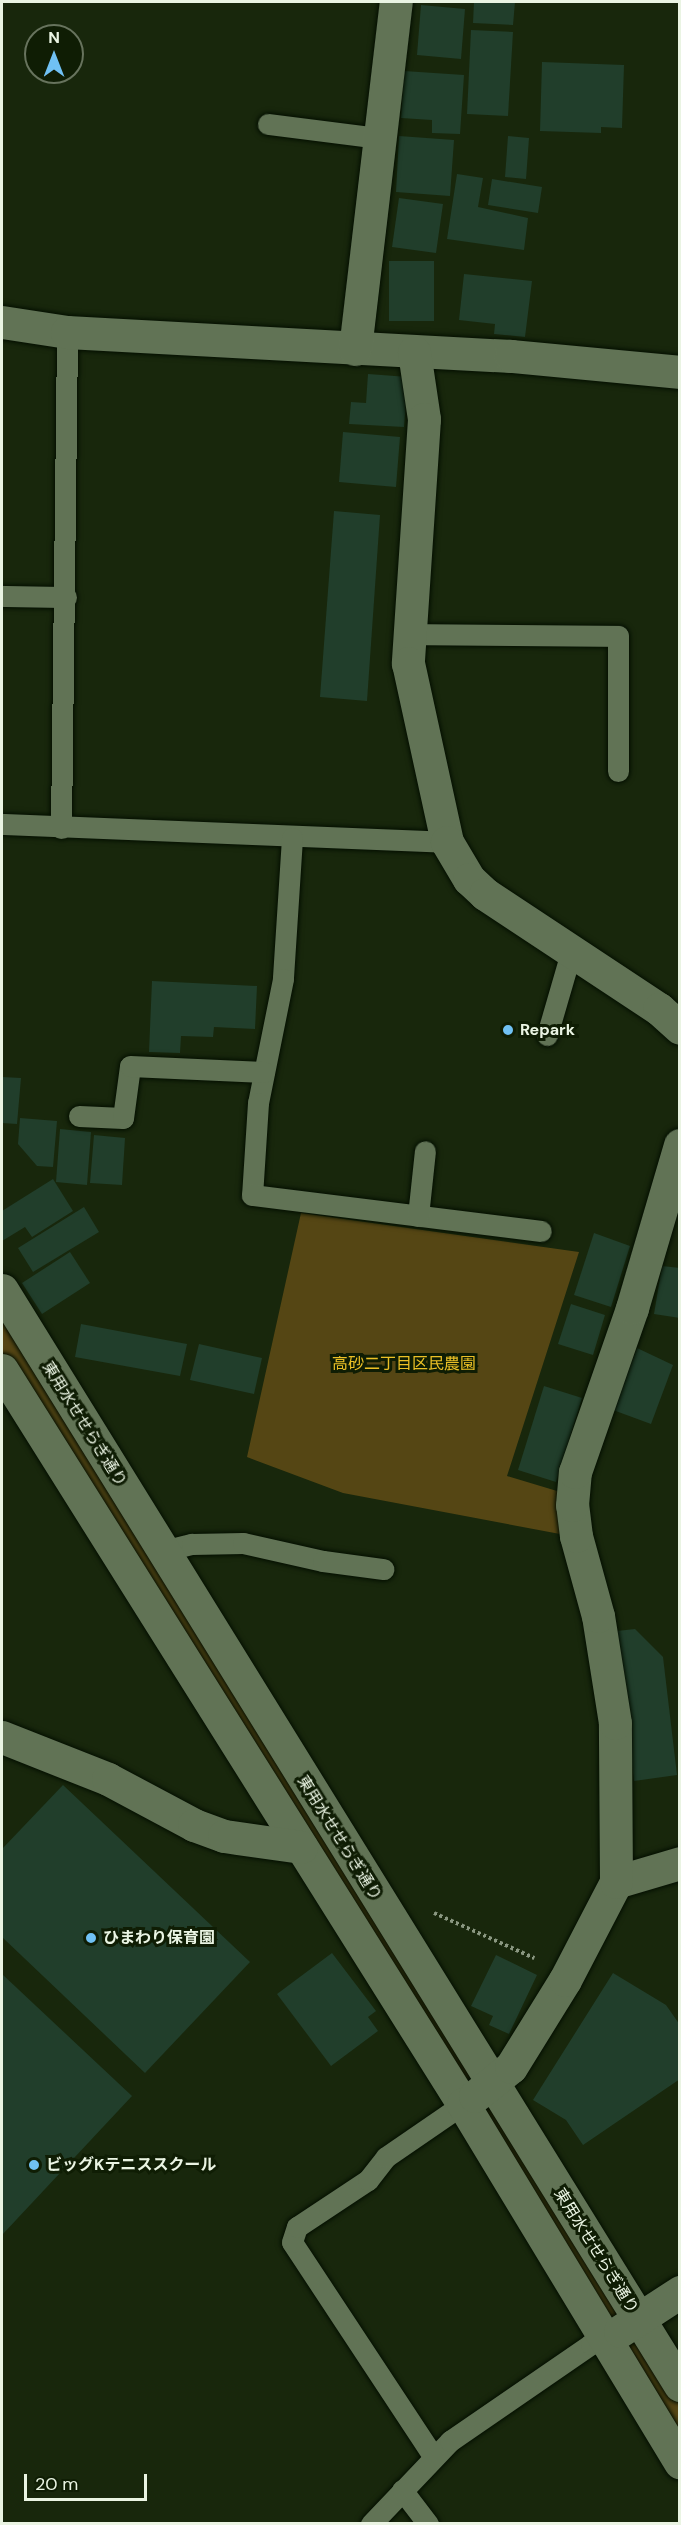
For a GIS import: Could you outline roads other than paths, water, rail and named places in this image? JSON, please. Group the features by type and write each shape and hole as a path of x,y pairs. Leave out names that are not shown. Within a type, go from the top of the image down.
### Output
{"street":[{"path":"355,349 396,2"},
{"path":"2,322 68,332 511,356 680,372"},
{"path":"414,352 424,419 408,663 447,842 469,879 485,894 572,949 659,1009 680,1028"},
{"path":"463,2104 492,2085 511,2067 553,2000 616,1882 615,1724 598,1616 576,1536 573,1494 575,1472 632,1308 680,1145"},
{"name":"東用水せせらぎ通り","path":"2,1290 492,2085 680,2385"},
{"path":"2,1370 463,2104 608,2338 680,2462"},
{"path":"2,1737 108,1779 194,1826 224,1836 301,1847"},
{"path":"616,1882 680,1863"},
{"path":"608,2338 680,2292"}],"lane":[{"path":"268,124 379,138"},
{"path":"61,828 68,332"},
{"path":"2,596 66,597"},
{"path":"409,634 618,636 618,771"},
{"path":"2,824 292,838 447,842"},
{"path":"292,838 283,979 258,1103 252,1195 541,1231"},
{"path":"547,1035 572,949"},
{"path":"79,1116 123,1118 130,1066 264,1072"},
{"path":"418,1216 425,1151"},
{"path":"163,1551 192,1544 243,1544 323,1561 383,1569"},
{"path":"434,2456 292,2242 297,2227 368,2180 386,2157 463,2104"},
{"path":"370,2523 434,2456 591,2344 608,2338"},
{"path":"402,2490 428,2523"}],"place":[{"name":"Repark","path":"508,1030"},
{"name":"ひまわり保育園","path":"91,1938"},
{"name":"ビッグKテニススクール","path":"34,2165"}],"park label":[{"name":"高砂二丁目区民農園","path":"404,1364"}]}
